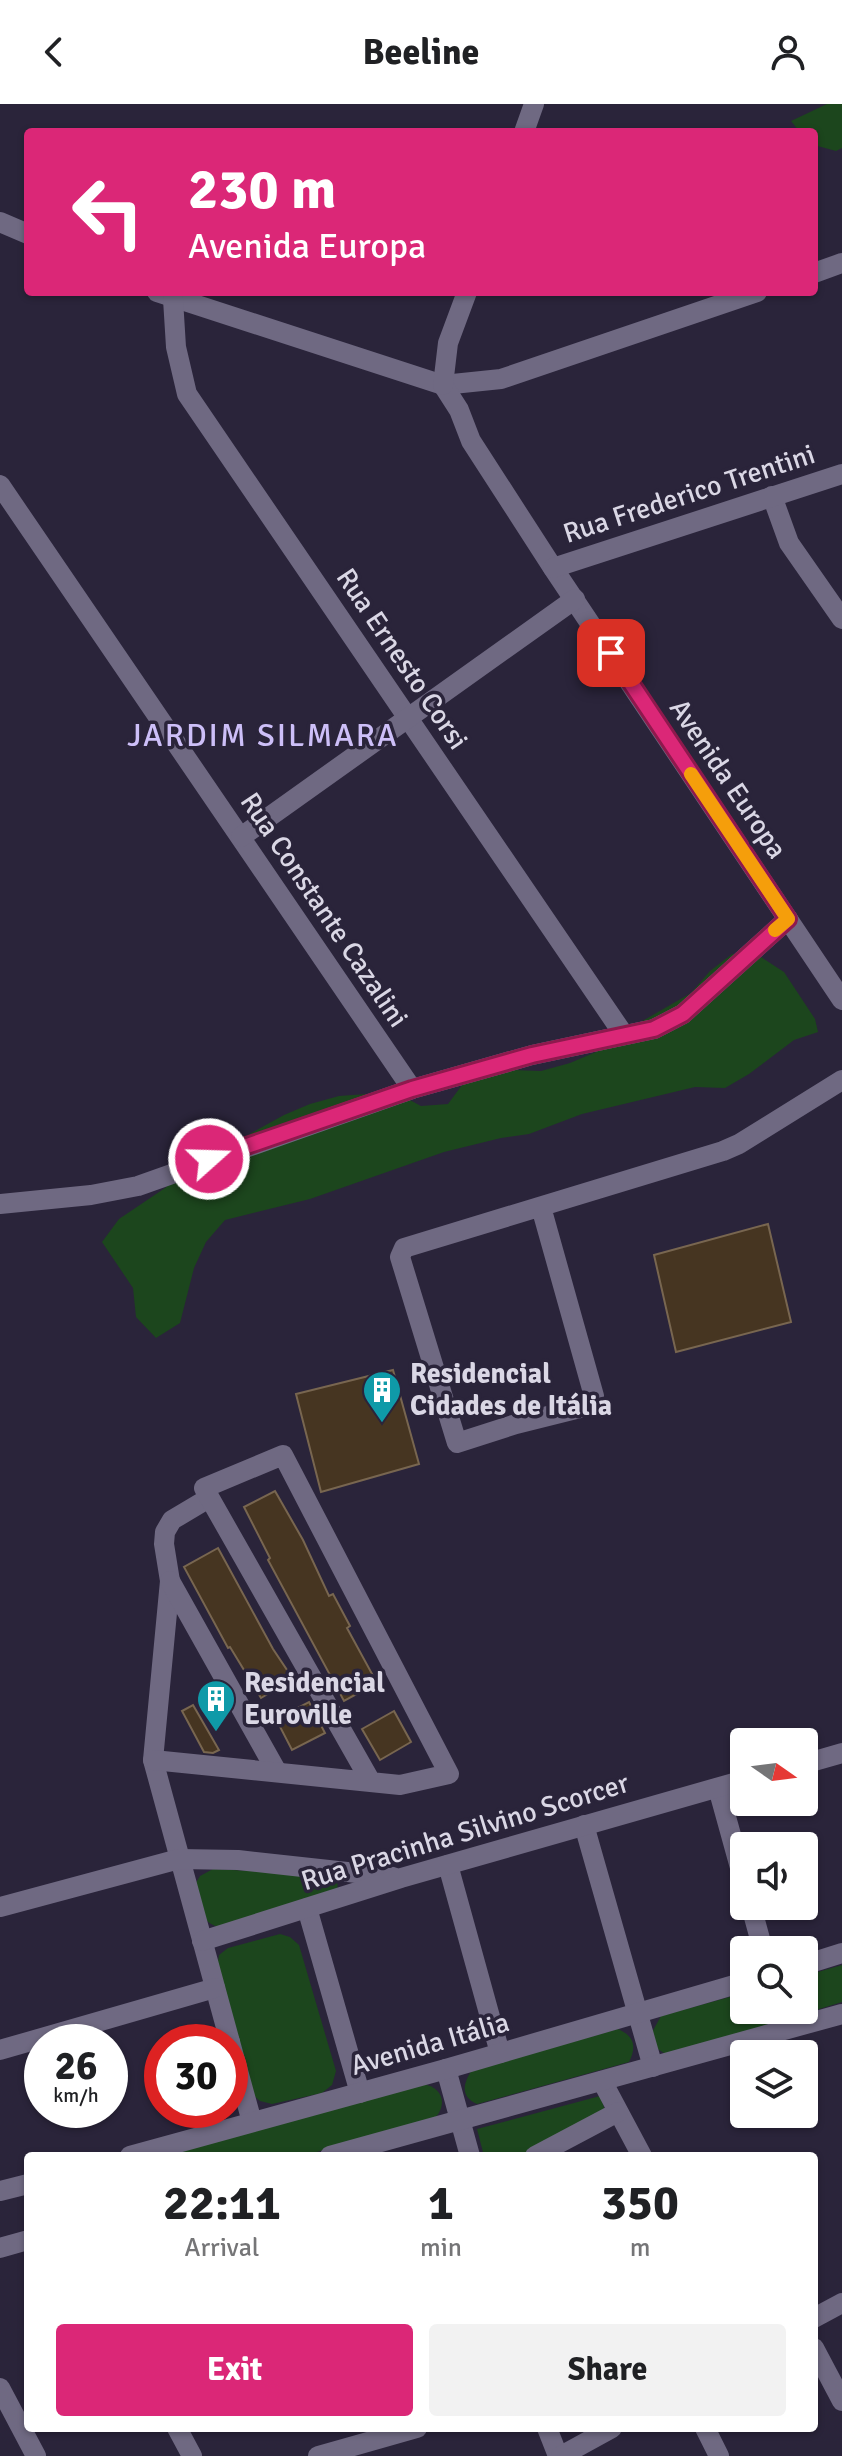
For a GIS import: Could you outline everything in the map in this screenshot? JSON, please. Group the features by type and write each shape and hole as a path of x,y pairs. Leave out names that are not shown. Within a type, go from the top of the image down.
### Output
{"street":[{"path":"525,128 534,104"},
{"path":"0,222 24,232"},
{"path":"818,272 842,263"},
{"path":"165,296 443,385 501,379 745,296"},
{"name":"Rua Ernesto Corsi","path":"165,296 187,394 624,1035"},
{"path":"443,385 448,343 466,296"},
{"name":"Avenida Europa","path":"443,385 459,410 471,441 553,568 788,919 836,974 842,1000"},
{"name":"Rua Frederico Trentini","path":"553,568 842,474"},
{"name":"Rua Constante Cazalini","path":"0,485 412,1089"},
{"path":"772,496 789,543 842,619"},
{"path":"241,837 575,599"},
{"path":"0,1204 91,1195 138,1186 412,1089 532,1055 654,1029 683,1014 788,919"},
{"path":"541,1207 594,1396 592,1402 588,1406 457,1443 400,1252 404,1248 723,1151 842,1080"},
{"path":"153,1760 400,1785 449,1774 283,1455 204,1488 371,1782"},
{"path":"209,1498 172,1520 165,1532 170,1581 153,1760 225,2024"},
{"path":"170,1581 277,1772"},
{"path":"818,1760 842,1753"},
{"name":"Rua Pracinha Silvino Scorcer","path":"202,1941 401,1878 730,1784"},
{"path":"718,1788 730,1832"},
{"path":"584,1825 653,2067"},
{"path":"0,1907 179,1859 238,1860 401,1878"},
{"path":"448,1865 500,2053"},
{"path":"307,1908 360,2093"},
{"path":"818,1961 842,1953"},
{"name":"Avenida Itália","path":"144,2152 730,1986"},
{"path":"0,2050 215,1988"},
{"path":"344,2152 842,2014"},
{"path":"446,2069 469,2152"},
{"path":"602,2081 640,2152"},
{"path":"248,2107 252,2122"},
{"path":"543,2152 618,2112"},
{"path":"0,2191 24,2185"},
{"path":"0,2248 24,2241"},
{"path":"818,2316 842,2303"},
{"path":"818,2356 842,2401"},
{"path":"0,2388 36,2456"},
{"path":"179,2432 192,2456"},
{"path":"318,2456 403,2432"},
{"path":"549,2432 560,2456 605,2432"},
{"path":"707,2432 719,2456"}],"green space":[{"path":"827,104 842,104 842,148 836,151 818,146 818,128 797,128 791,121"},
{"path":"732,954 761,957 784,972 815,1019 818,1032 794,1040 725,1088 695,1087 582,1114 529,1134 444,1152 310,1199 225,1220 206,1242 194,1268 180,1323 156,1338 136,1317 133,1288 102,1242 119,1219 165,1188 186,1169 310,1104 339,1096 395,1092 421,1106 448,1104 465,1081 511,1070 541,1071 570,1063 596,1052 618,1035 691,993 710,971"},
{"path":"213,1869 330,1875 338,1881 337,1891 222,1928 204,1918 194,1886 200,1876"},
{"path":"280,1934 290,1937 299,1945 336,2071 332,2085 322,2093 272,2104 260,2101 252,2094 248,2079 248,2024 233,2024 217,1967 219,1955 228,1948"},
{"path":"842,1965 842,2002 818,2009 818,1972"},
{"path":"730,1997 730,2024 771,2024 677,2053 664,2053 653,2046 650,2036 661,2016"},
{"path":"618,2029 628,2035 632,2042 629,2062 477,2104 466,2094 465,2085 472,2070"},
{"path":"422,2084 435,2089 442,2103 433,2120 317,2152 176,2152"},
{"path":"600,2096 606,2113 527,2152 483,2152 477,2129"}],"building":[{"path":"768,1224 791,1322 676,1352 654,1255"},
{"path":"393,1370 419,1464 321,1492 296,1394"},
{"path":"275,1491 303,1540 329,1596 333,1594 350,1626 347,1628 377,1683 344,1701 268,1560 270,1558 244,1507"},
{"path":"218,1548 273,1649 293,1679 261,1698 228,1648 184,1567"},
{"path":"309,1702 325,1733 292,1750 276,1719"},
{"path":"193,1705 219,1750 213,1753 204,1752 182,1711"},
{"path":"394,1711 411,1742 380,1760 362,1729"}],"slow traffic":[{"path":"691,774 788,919 775,930"}],"place":[{"name":"Residencial Cidades de Itália","path":"382,1424"},
{"name":"Residencial Euroville","path":"216,1733"}],"district":[{"name":"JARDIM SILMARA","path":"263,735"}],"route":[{"path":"209,1159 412,1089 532,1055 654,1029 683,1014 788,919 611,653"}]}
